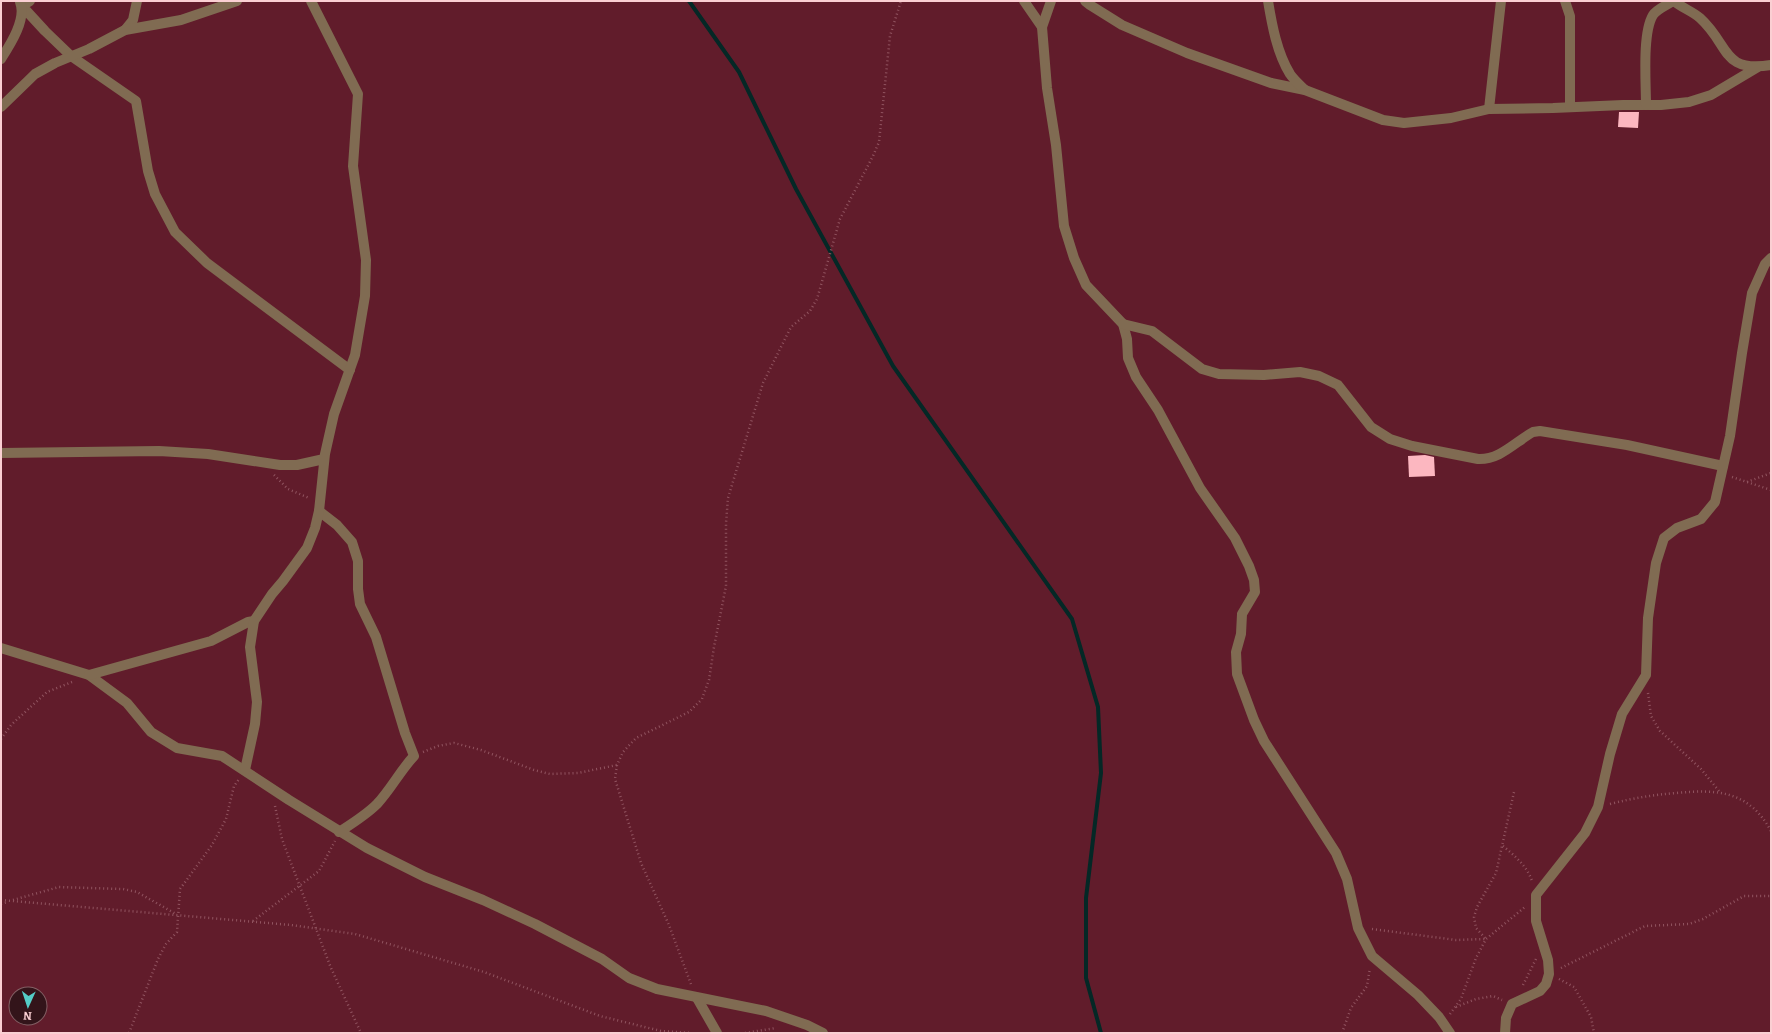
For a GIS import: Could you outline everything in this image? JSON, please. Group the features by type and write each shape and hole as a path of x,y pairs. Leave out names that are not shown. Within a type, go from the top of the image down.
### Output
{"street":[{"path":"125,30 133,20 137,1"},
{"path":"1,107 35,74 54,63 125,30 182,20 237,1"},
{"path":"245,770 255,724 257,702 250,646 254,621 272,594 283,582 307,548 315,528 319,511 324,459 334,414 356,355 365,296 366,260 353,166 358,94 311,1"},
{"path":"1024,1 1042,27"},
{"path":"1051,1 1042,27 1047,88 1056,145 1064,226 1074,258 1086,285 1123,324 1127,339 1128,358 1136,377 1158,410 1200,488 1235,538 1250,566 1254,580 1255,592 1242,614 1241,634 1236,652 1237,674 1264,741 1336,853 1347,879 1358,928 1372,956 1418,995 1450,1033"},
{"path":"1085,1 1090,6 1122,24 1187,52 1271,83 1305,90 1383,120 1404,123 1451,118 1489,109 1678,104 1699,100 1723,89 1758,67"},
{"path":"1268,1 1272,26 1283,61 1290,75 1305,90"},
{"path":"1489,109 1501,1"},
{"path":"1565,1 1570,16 1570,107"},
{"path":"1646,105 1645,59 1650,22 1656,12 1674,1 1701,19 1734,62 1744,66 1758,67 1771,65"},
{"path":"24,3 44,31 71,56 136,101 148,171 153,189 163,212 175,232 207,263 350,370"},
{"path":"1,59 13,41 20,22 24,3"},
{"path":"1505,1033 1506,1018 1512,1004 1540,991 1546,984 1549,974 1548,960 1536,920 1536,895 1585,833 1598,807 1610,754 1622,714 1646,675 1648,618 1656,563 1664,538 1677,528 1701,519 1715,502 1730,436 1752,293 1765,264 1771,258"},
{"path":"1123,324 1152,331 1202,369 1210,373 1264,374 1300,372 1319,376 1338,385 1371,426 1390,439 1412,446 1488,460 1498,456 1533,432 1540,431 1626,446 1723,466"},
{"path":"1,453 159,451 208,454 280,465 297,465 324,459"},
{"path":"319,511 337,525 352,542 358,561 358,589 360,604 376,637 405,733 414,756 402,769 378,803 365,815 339,832"},
{"path":"89,675 210,641 248,622 254,621"},
{"path":"1,648 89,675 126,703 152,732 177,748 222,756 339,832 367,848 425,877 483,900 536,924 602,958 629,978 657,989 766,1012 807,1024 823,1033"},
{"path":"697,998 717,1033"}],"path":[{"path":"697,998 641,863 615,779 617,765 623,752 636,738 689,712 702,699 707,686 726,586 726,523 728,498 763,383 791,328 810,311 816,299 840,218 879,142 890,36 901,1"},
{"path":"263,463 282,485 308,498 319,511"},
{"path":"1723,466 1725,473 1771,490"},
{"path":"1746,482 1771,473"},
{"path":"1,739 11,725 47,692 89,675"},
{"path":"1646,675 1651,716 1660,731 1701,769 1719,792"},
{"path":"414,756 438,746 454,744 481,750 534,770 550,774 578,773 617,765"},
{"path":"129,1033 158,959 166,944 177,932 180,889 212,845 226,819 234,786 245,770"},
{"path":"272,789 282,839 331,968 361,1033"},
{"path":"1598,807 1644,795 1695,791 1719,792 1732,795 1752,807 1763,817 1771,831"},
{"path":"1486,939 1476,928 1474,917 1477,907 1496,873 1514,792"},
{"path":"252,922 299,884 319,871 339,832"},
{"path":"1443,1024 1461,999 1476,958 1486,939 1523,909 1536,895 1530,875 1518,858 1503,846"},
{"path":"1,904 59,886 123,889 137,892 178,916"},
{"path":"1549,974 1645,926 1689,924 1703,919 1744,896 1771,896"},
{"path":"1,900 252,922 355,934 484,972 600,1016 661,1030 692,1033"},
{"path":"1358,928 1456,940 1486,939"},
{"path":"1455,1007 1476,999 1493,996 1512,1004 1533,966 1542,943"},
{"path":"1342,1033 1351,1008 1367,986 1372,956"},
{"path":"1549,974 1574,987 1591,1017 1594,1033"}],"building":[{"path":"1619,112 1639,112 1638,128 1618,127"},
{"path":"1425,455 1434,457 1435,476 1409,477 1408,456"}],"waterway":[{"path":"689,1 739,72 796,189 893,366 1072,619 1098,707 1101,773 1086,898 1086,978 1101,1033"}]}
